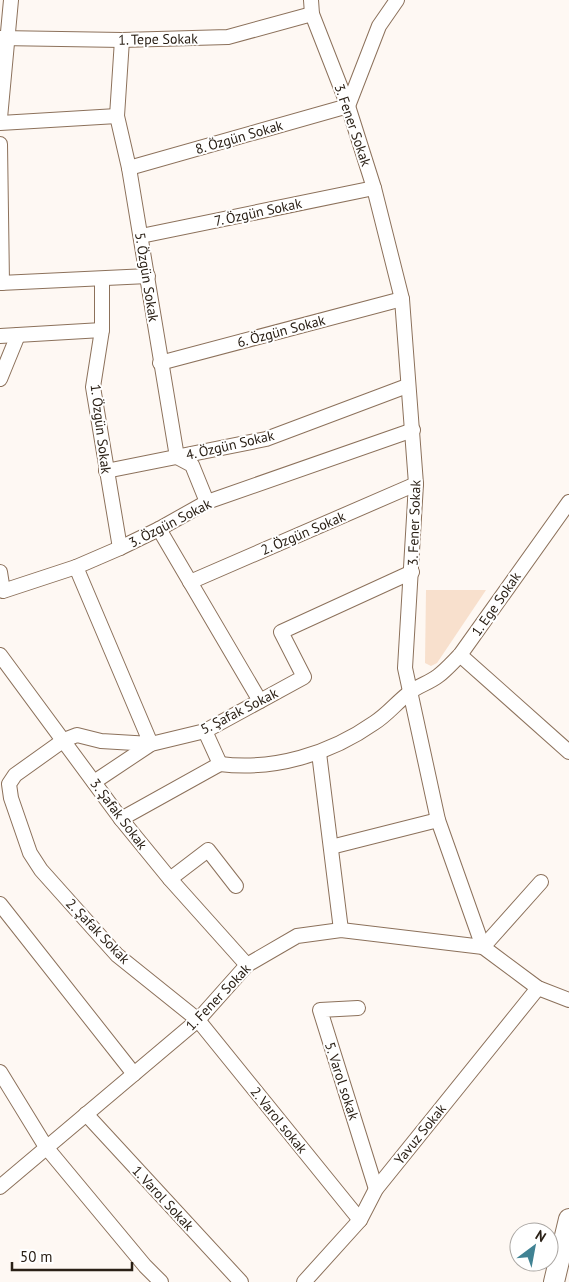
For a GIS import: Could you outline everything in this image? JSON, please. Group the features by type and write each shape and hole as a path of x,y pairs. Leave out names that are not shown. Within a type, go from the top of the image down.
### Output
{"street":[{"path":"0,118 3,38 12,0"},
{"path":"348,106 379,26 397,0"},
{"name":"1. Tepe Sokak","path":"3,38 122,40 228,38 312,7"},
{"name":"3. Fener Sokak","path":"312,7 348,106 374,188 402,299 416,484 405,668 438,820 483,947"},
{"name":"5. Özgün Sokak","path":"122,40 117,116 129,168 141,236 160,363 177,457"},
{"name":"8. Özgün Sokak","path":"129,168 348,106"},
{"path":"0,123 117,116"},
{"path":"0,144 1,283 148,276"},
{"name":"7. Özgün Sokak","path":"141,236 374,188"},
{"name":"1. Özgün Sokak","path":"102,279 102,330 93,387 120,548"},
{"name":"6. Özgün Sokak","path":"160,363 402,299"},
{"path":"0,336 102,330"},
{"path":"0,379 18,336"},
{"name":"4. Özgün Sokak","path":"106,471 266,438 408,386"},
{"name":"3. Özgün Sokak","path":"0,572 3,591 76,567 159,529 206,502 413,430"},
{"path":"177,457 192,465 206,502"},
{"name":"2. Özgün Sokak","path":"190,582 416,484"},
{"name":"1. Ege Sokak","path":"220,764 246,767 271,764 319,752 358,734 376,722 410,692 438,676 460,655 569,502"},
{"path":"159,529 260,701"},
{"path":"64,740 77,736 101,741 152,744 76,567"},
{"name":"5. Şafak Sokak","path":"94,782 152,744 205,731 304,676 281,632 412,572"},
{"name":"3. Şafak Sokak","path":"0,655 121,819 170,879 247,965"},
{"path":"460,655 569,752"},
{"path":"121,819 220,764 205,731"},
{"name":"2. Şafak Sokak","path":"64,740 15,775 9,784 11,798 30,853 41,870 117,955 198,1020"},
{"path":"319,752 340,930"},
{"path":"330,847 438,820"},
{"path":"170,879 208,850 236,886"},
{"path":"542,882 483,947 538,988 569,1000"},
{"path":"0,904 134,1074"},
{"name":"1. Fener Sokak","path":"0,1187 198,1020 247,965 296,936 340,930 483,947"},
{"name":"Yavuz Sokak","path":"304,1282 360,1220 376,1189 538,988"},
{"name":"5. Varol sokak","path":"358,1008 320,1010 376,1189"},
{"name":"2. Varol sokak","path":"198,1020 360,1220"},
{"path":"0,1072 46,1147 145,1266 161,1282"},
{"name":"1. Varol Sokak","path":"86,1114 241,1282"},
{"path":"554,1282 569,1219"}],"shaded area":[{"path":"426,590 486,590 437,663 431,666 425,663"}]}
